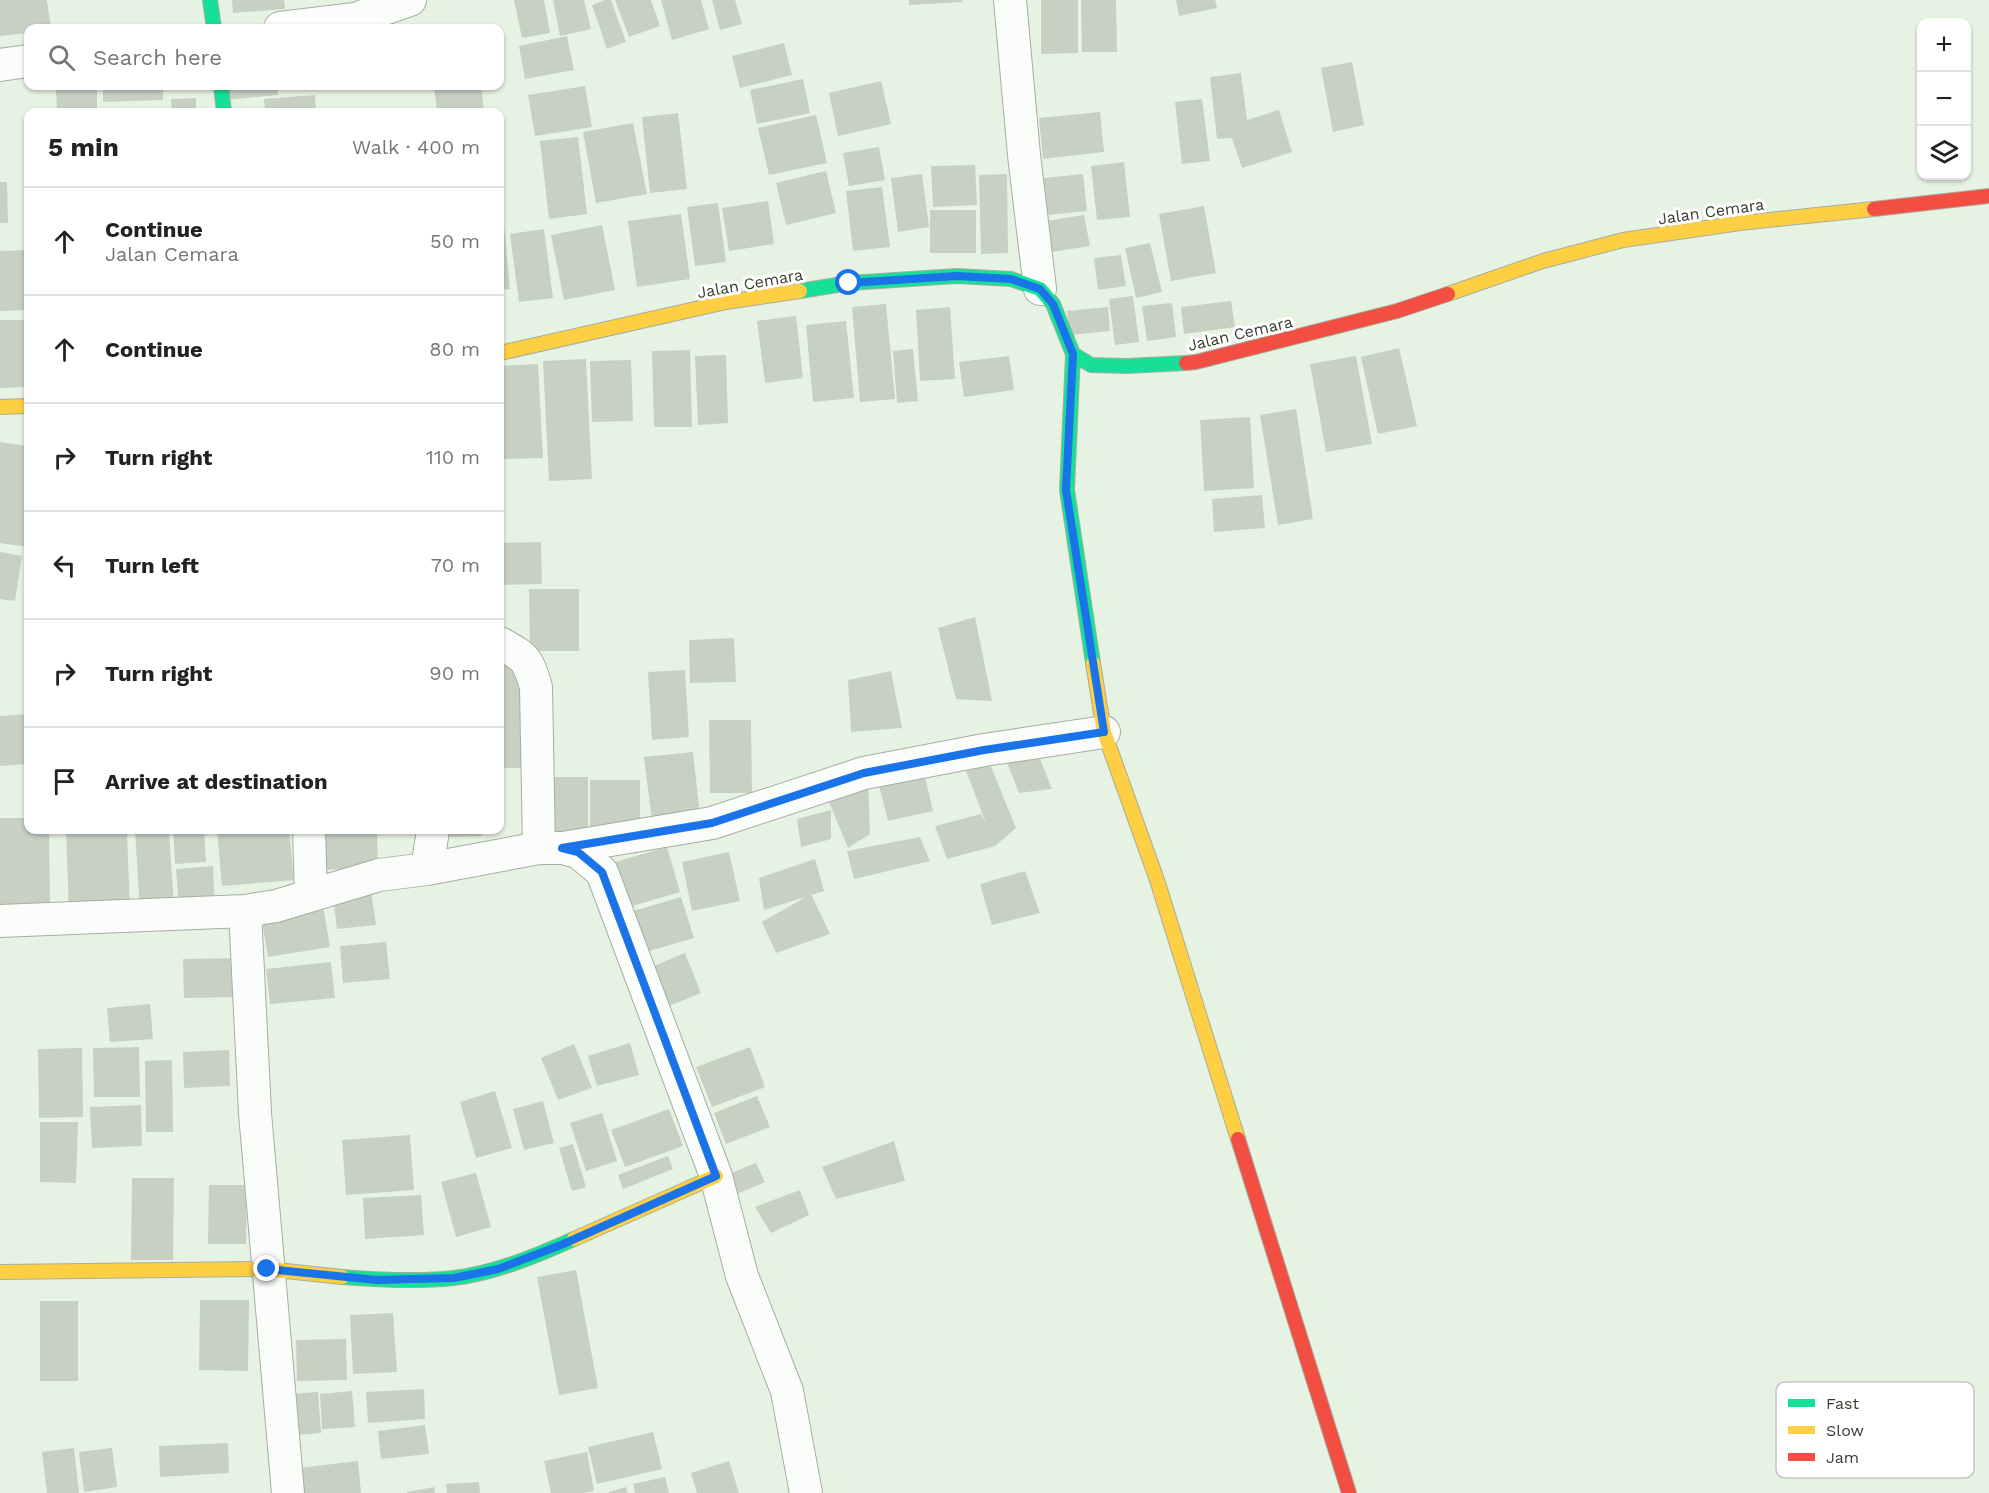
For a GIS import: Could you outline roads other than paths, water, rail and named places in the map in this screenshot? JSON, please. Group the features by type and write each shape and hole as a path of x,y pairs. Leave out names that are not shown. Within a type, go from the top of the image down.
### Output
{"street":[{"path":"210,0 213,24"},
{"path":"313,24 355,19 410,0"},
{"path":"1010,0 1024,155 1040,289 1053,304 1073,354 1066,490 1104,732 1157,880 1349,1493"},
{"path":"0,65 24,61"},
{"path":"221,90 224,108"},
{"name":"Jalan Cemara","path":"1073,354 1091,365 1127,366 1197,362 1397,311 1543,261 1623,240 1740,223 1989,196"},
{"name":"Jalan Cemara","path":"504,352 726,302 849,283 957,276 1011,279 1040,289"},
{"path":"0,407 24,406"},
{"path":"504,645 517,652 529,664 536,687 551,848"},
{"path":"0,921 245,911 276,906 380,875 712,823 864,773 984,750 1104,732"},
{"path":"309,834 310,895"},
{"path":"427,869 433,834"},
{"path":"551,848 578,852 602,872 716,1176 742,1276 787,1391 806,1493"},
{"path":"245,911 255,1113 288,1493"},
{"path":"0,1272 267,1269 377,1280 454,1278 498,1269 561,1245 716,1176"}]}
